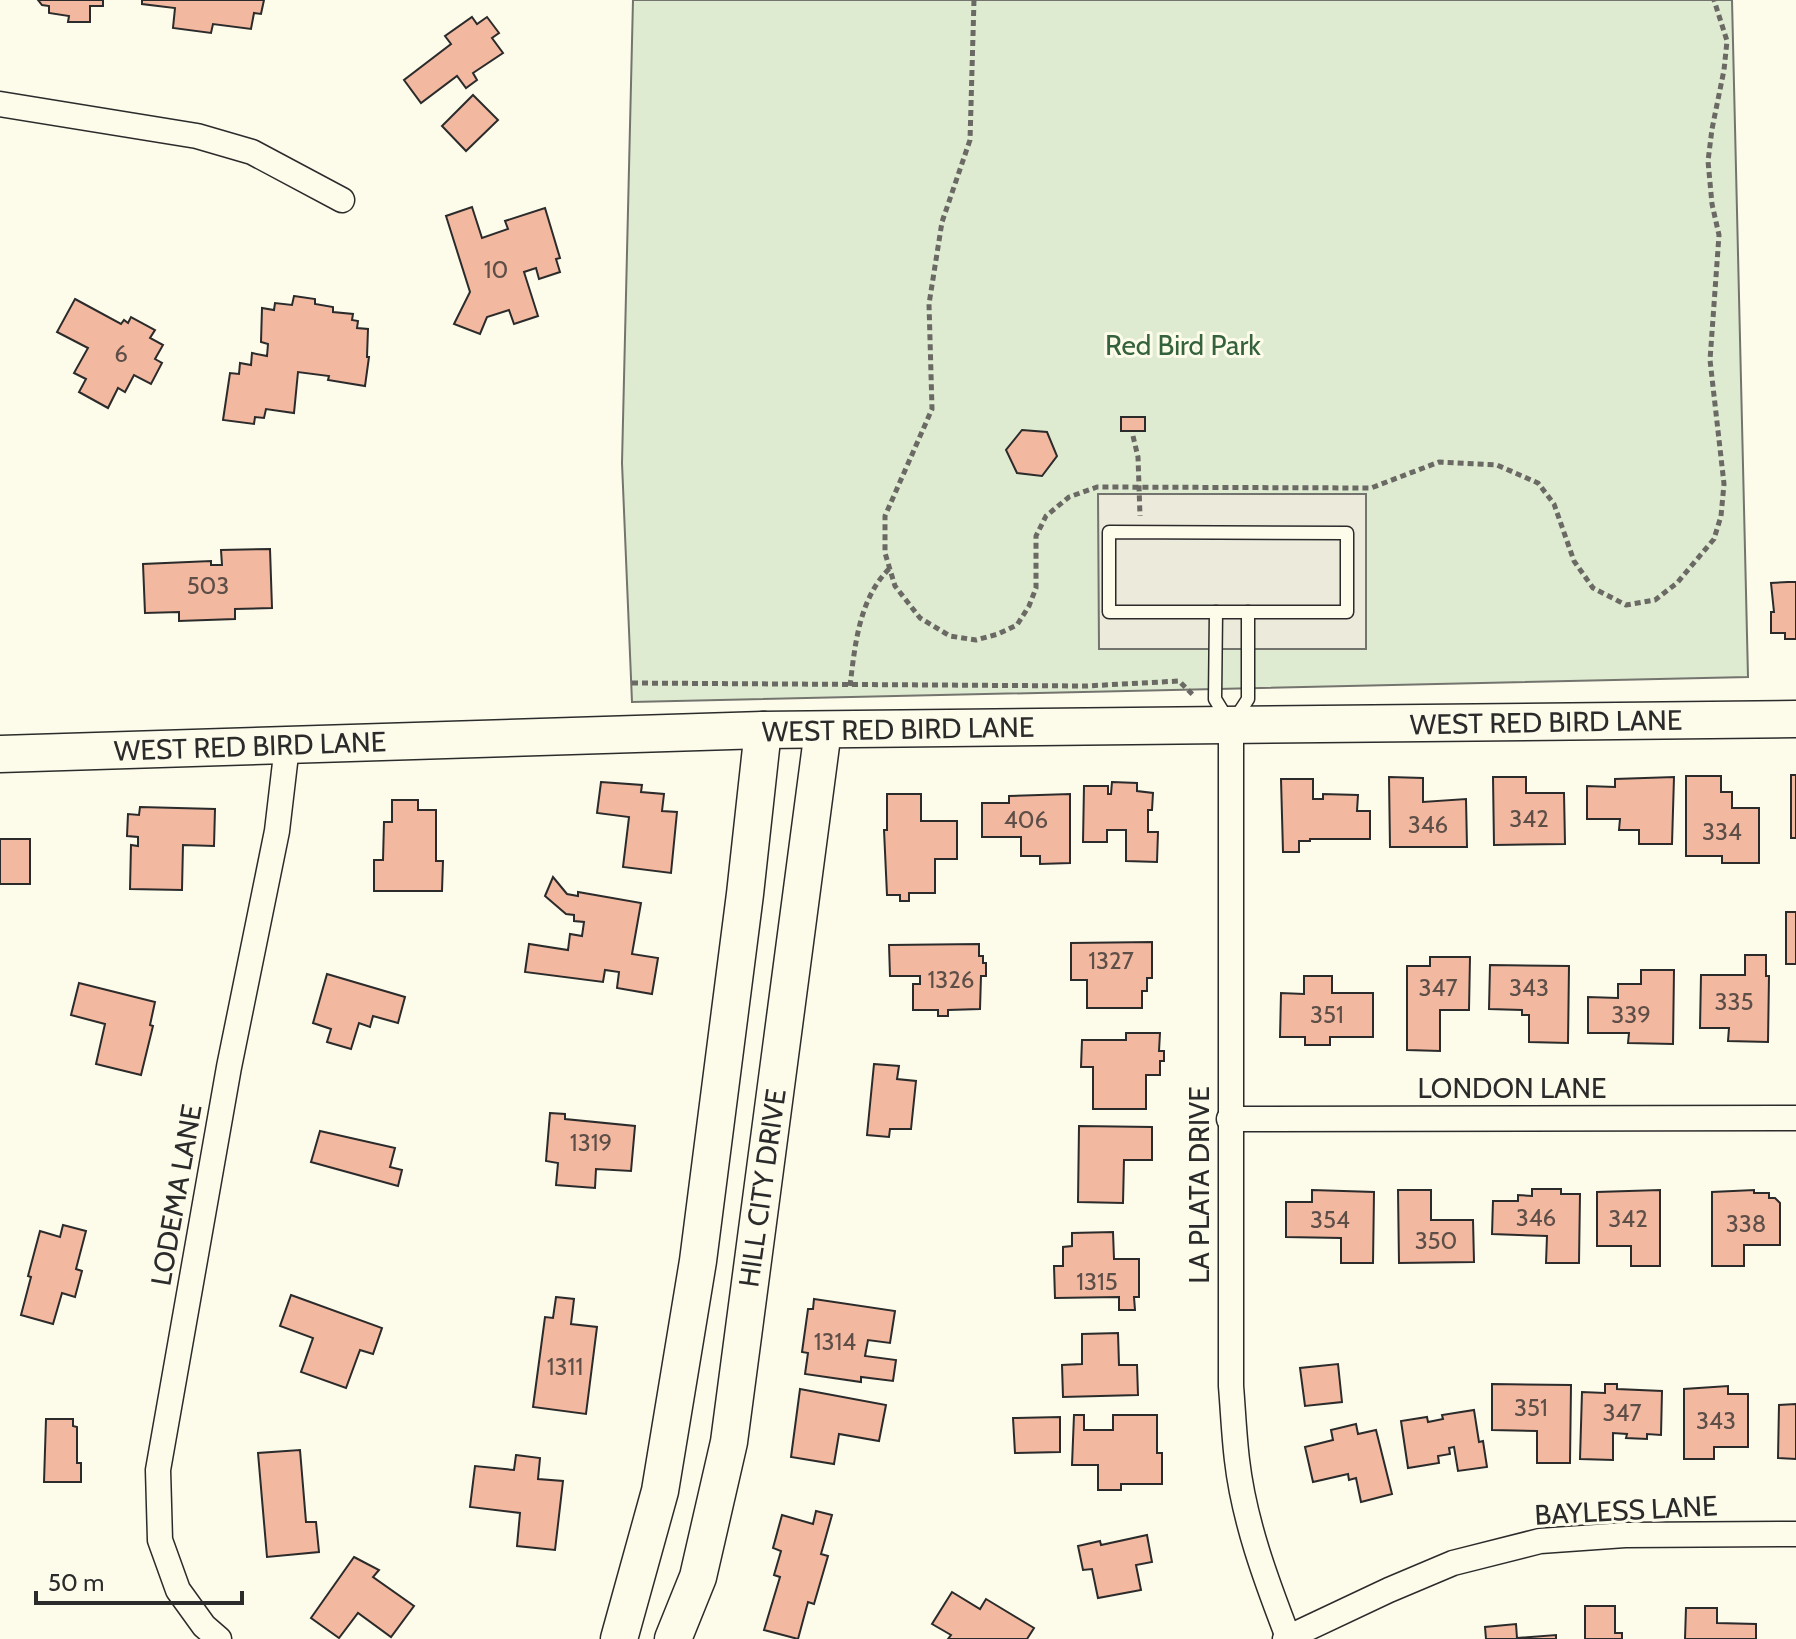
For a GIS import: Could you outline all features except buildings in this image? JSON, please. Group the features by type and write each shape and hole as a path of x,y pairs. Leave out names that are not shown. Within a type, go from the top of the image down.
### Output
{"street":[{"path":"0,104 211,140 252,152 342,200"},
{"name":"WEST RED BIRD LANE","path":"0,754 763,730 1796,719"},
{"name":"LA PLATA DRIVE","path":"1231,725 1231,1386 1237,1462 1256,1549 1287,1638"},
{"name":"HILL CITY DRIVE","path":"619,1639 660,1491 698,1261 763,730"},
{"name":"HILL CITY DRIVE","path":"673,1639 698,1577 729,1442 823,730"},
{"name":"LODEMA LANE","path":"219,1639 204,1626 178,1590 160,1540 158,1470 229,1067 277,831 287,746"},
{"name":"LONDON LANE","path":"1229,1119 1796,1118"},
{"path":"698,1261 750,1267"},
{"name":"BAYLESS LANE","path":"1287,1638 1453,1563 1540,1541 1625,1535 1796,1534"}],"lane":[{"path":"1109,532 1347,533 1347,612 1216,612 1109,612 1109,532"},
{"path":"1216,612 1215,699 1231,725 1248,699 1248,612"}],"path":[{"path":"974,0 970,140 942,222 929,304 932,409 885,516 885,553 895,586 920,618 950,636 976,640 1017,625 1036,588 1036,536 1046,516 1069,497 1097,487 1371,488 1439,462 1497,465 1538,483 1554,504 1574,561 1593,588 1626,605 1655,600 1677,583 1714,539 1721,516 1724,484 1710,360 1719,235 1708,161 1727,41 1714,0"},
{"path":"1133,436 1138,457 1140,533"},
{"path":"850,686 857,633 880,578 890,568"},
{"path":"632,683 1086,686 1179,681 1196,698"}],"green space":[{"name":"Red Bird Park","path":"633,0 1732,0 1748,677 632,702 622,463"}],"shaded area":[{"path":"1098,494 1366,494 1366,649 1099,649"}]}
